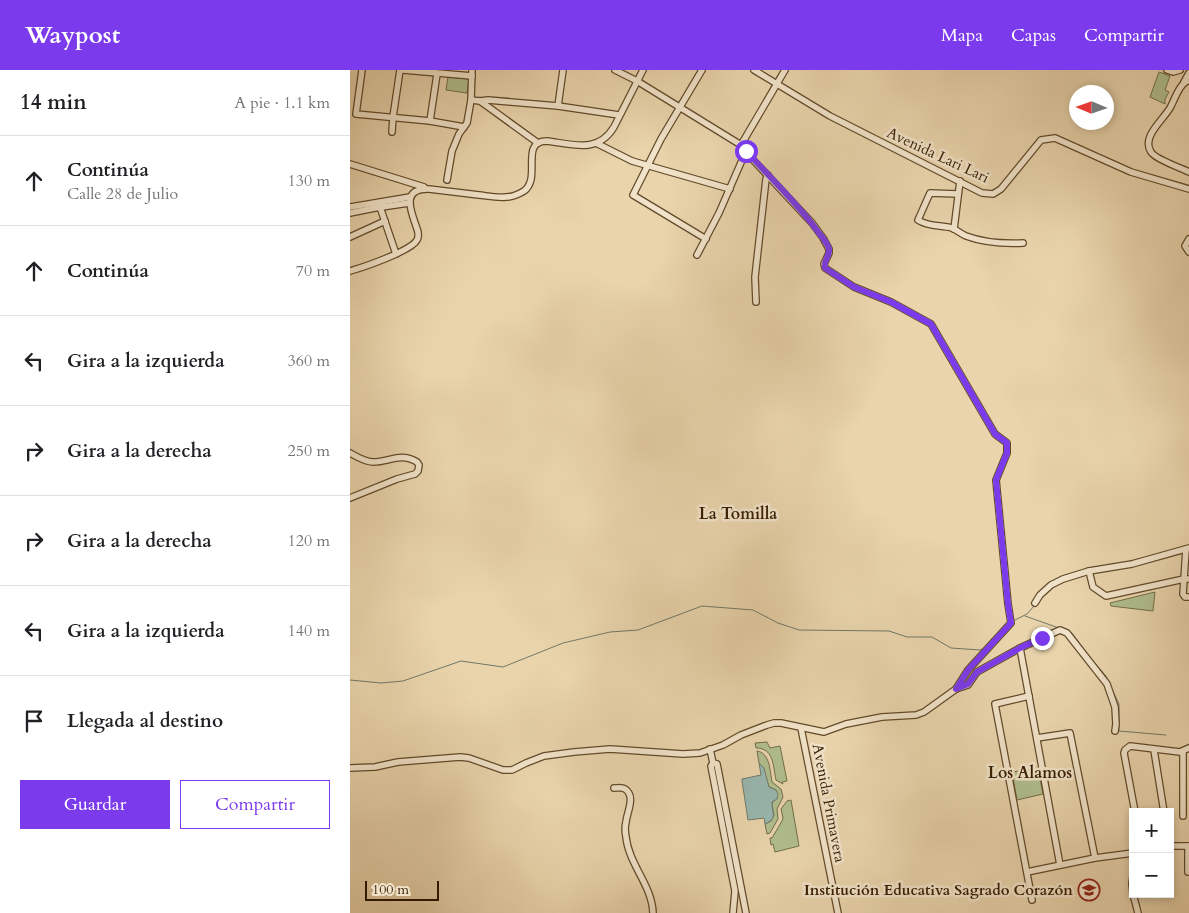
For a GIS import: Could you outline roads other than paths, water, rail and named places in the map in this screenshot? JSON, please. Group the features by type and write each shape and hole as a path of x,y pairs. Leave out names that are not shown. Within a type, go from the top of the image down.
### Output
{"street":[{"path":"362,70 356,114 430,121 464,127"},
{"path":"392,132 402,70 437,74 472,73 471,100 467,123 459,134 452,151 447,180"},
{"path":"558,106 563,70"},
{"path":"615,70 637,81 741,145 812,223 829,249 824,264 825,268 854,287 891,302 931,324 995,434 1007,443 1007,453 996,480 1011,623 968,670 956,689"},
{"path":"350,271 396,254 415,242 418,232 410,200 418,189 498,198 509,197 526,189 531,182 532,154 538,143 544,141 579,145 601,142 614,127 643,70"},
{"path":"702,70 661,139 633,195 706,239"},
{"name":"Avenida Lari Lari","path":"754,70 830,116 982,193 993,194 1001,189 1041,140 1055,138 1131,172 1189,189"},
{"path":"741,145 785,70"},
{"path":"1167,70 1173,72 1180,70"},
{"path":"1189,73 1186,81 1168,111 1156,126 1149,140 1151,152 1156,157 1189,172"},
{"path":"430,121 437,74"},
{"path":"471,100 558,106 619,115"},
{"path":"480,101 538,143"},
{"path":"596,143 632,161 730,188"},
{"path":"697,255 746,151"},
{"path":"350,164 409,181 429,189"},
{"path":"756,302 755,277 768,175"},
{"path":"954,229 960,181"},
{"path":"958,194 930,193 918,220 923,223 954,229 963,235 989,243 1024,243"},
{"path":"350,207 410,200"},
{"path":"350,213 379,205"},
{"path":"379,205 396,254"},
{"path":"350,238 385,220"},
{"path":"1189,239 1185,246 1189,252"},
{"path":"350,453 370,462 394,457 406,458 417,462 419,468 415,474 397,479 350,498"},
{"path":"1034,603 1051,585 1063,579 1089,571 1132,564 1187,548 1186,579 1183,594 1185,597 1189,597"},
{"path":"1089,571 1093,587 1108,596 1186,579"},
{"path":"350,768 375,767 398,762 454,757 469,758 503,770 512,770 544,756 574,752 610,749 683,754 700,753 724,745 774,723 824,732 846,724 882,717 916,715 924,712 956,689 968,684 977,672 1020,648 1060,630 1067,633 1107,684 1114,707 1115,731"},
{"path":"1020,648 1060,865"},
{"path":"1029,696 995,704 1032,900"},
{"name":"Avenida Primavera","path":"801,728 838,913"},
{"path":"1037,738 1070,733 1095,858"},
{"path":"1134,808 1125,750 1130,746 1154,750 1186,750 1183,816"},
{"path":"710,749 713,763 711,766 734,891 733,913"},
{"path":"1154,750 1163,808"},
{"path":"713,763 717,764 746,913"},
{"path":"614,788 622,788 629,793 630,802 626,820 626,838 630,853 647,887 652,904 652,913"},
{"path":"1174,846 1188,846 1188,872"},
{"path":"1027,872 1095,858 1129,854"},
{"path":"1134,898 1138,913"}],"water":[{"path":"759,763 764,768 769,787 776,790 778,794 777,799 772,802 773,818 765,824 764,818 748,820 742,781 742,779 761,775"}],"waterway":[{"path":"1130,561 1138,559"},
{"path":"350,680 381,683 403,681 461,661 503,667 563,643 610,632 638,630 702,606 753,610 778,623 799,630 889,631 907,637 932,637 951,648 980,650 985,648"},
{"path":"1013,621 1027,614 1034,606"},
{"path":"1025,616 1059,628"},
{"path":"1069,632 1072,633 1089,656"},
{"path":"1093,661 1109,682"},
{"path":"1110,685 1119,704 1119,731 1166,735"}],"place":[{"name":"Institución Educativa Sagrado Corazón","path":"1089,890"}],"district":[{"name":"La Tomilla","path":"738,514"},
{"name":"Los Alamos","path":"1030,773"}]}
